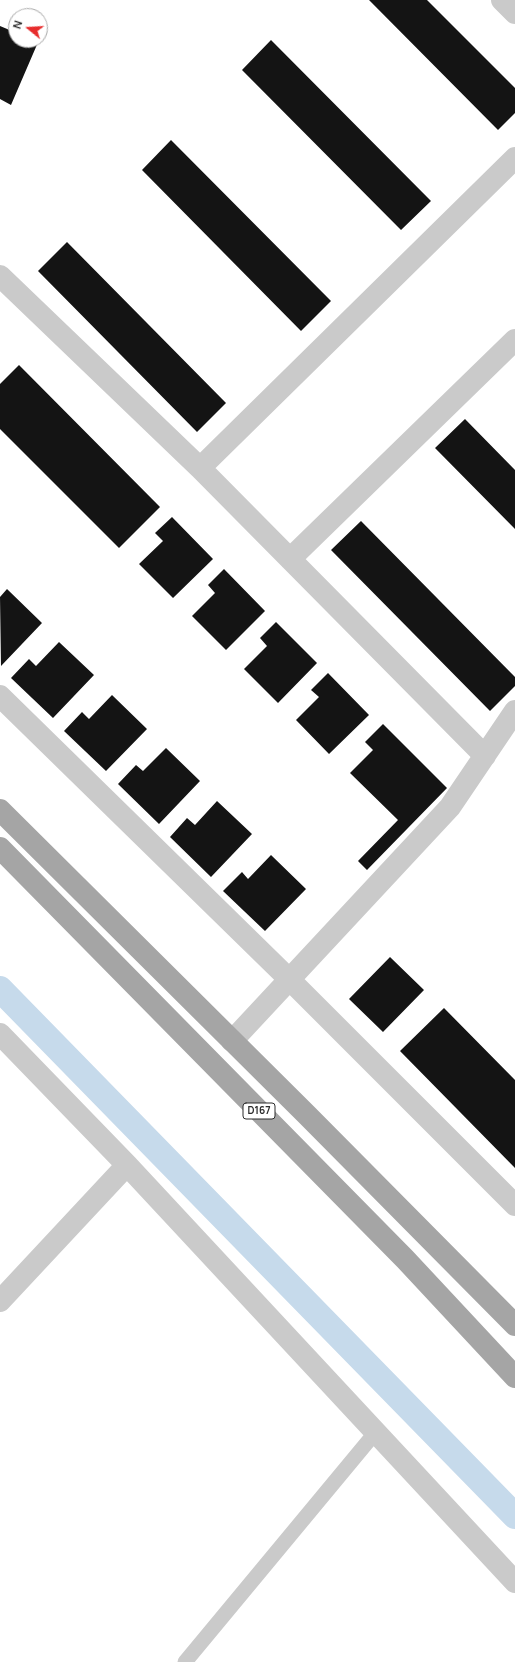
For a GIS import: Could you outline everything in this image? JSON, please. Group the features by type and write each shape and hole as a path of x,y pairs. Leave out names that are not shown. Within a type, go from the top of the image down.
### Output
{"main road":[{"name":"D167","path":"0,810 515,1325"},
{"name":"D167","path":"0,848 405,1259 515,1377"}],"street":[{"path":"502,0 515,12"},
{"path":"200,468 515,158"},
{"path":"0,276 200,468 485,756"},
{"path":"290,559 515,340"},
{"path":"0,696 290,980 515,1205"},
{"path":"232,1041 450,807 515,711"},
{"path":"0,1034 127,1165 515,1582"},
{"path":"0,1301 127,1165"}],"lane":[{"path":"185,1662 375,1433"}],"building":[{"path":"369,0 427,0 515,88 515,113 498,130"},
{"path":"0,26 8,29 8,48 36,48 11,105 0,99"},
{"path":"271,40 431,201 401,230 242,70"},
{"path":"171,140 331,301 301,331 142,170"},
{"path":"67,242 226,403 197,432 38,271"},
{"path":"19,365 160,507 119,548 0,429 0,384"},
{"path":"465,419 515,470 515,529 435,448"},
{"path":"172,517 213,559 173,598 139,564 163,541 155,533"},
{"path":"361,521 515,677 515,686 490,711 331,550"},
{"path":"224,569 265,611 226,650 192,616 215,593 208,585"},
{"path":"7,589 42,623 1,666 0,597"},
{"path":"276,622 317,663 278,703 244,669 267,646 260,638"},
{"path":"59,642 94,675 53,718 11,678 29,659 36,666"},
{"path":"328,673 369,715 329,754 296,720 319,697 311,690"},
{"path":"112,695 147,729 106,771 64,731 82,712 89,719"},
{"path":"383,724 447,788 367,870 358,861 398,820 350,773 373,750 365,742"},
{"path":"166,748 200,781 159,824 118,784 136,765 143,771"},
{"path":"217,801 252,834 211,877 170,837 187,818 195,825"},
{"path":"271,855 306,889 265,931 223,891 242,872 248,879"},
{"path":"390,957 424,990 383,1032 349,999"},
{"path":"444,1008 515,1080 515,1168 400,1051"}],"waterway":[{"path":"0,989 515,1516"}]}
